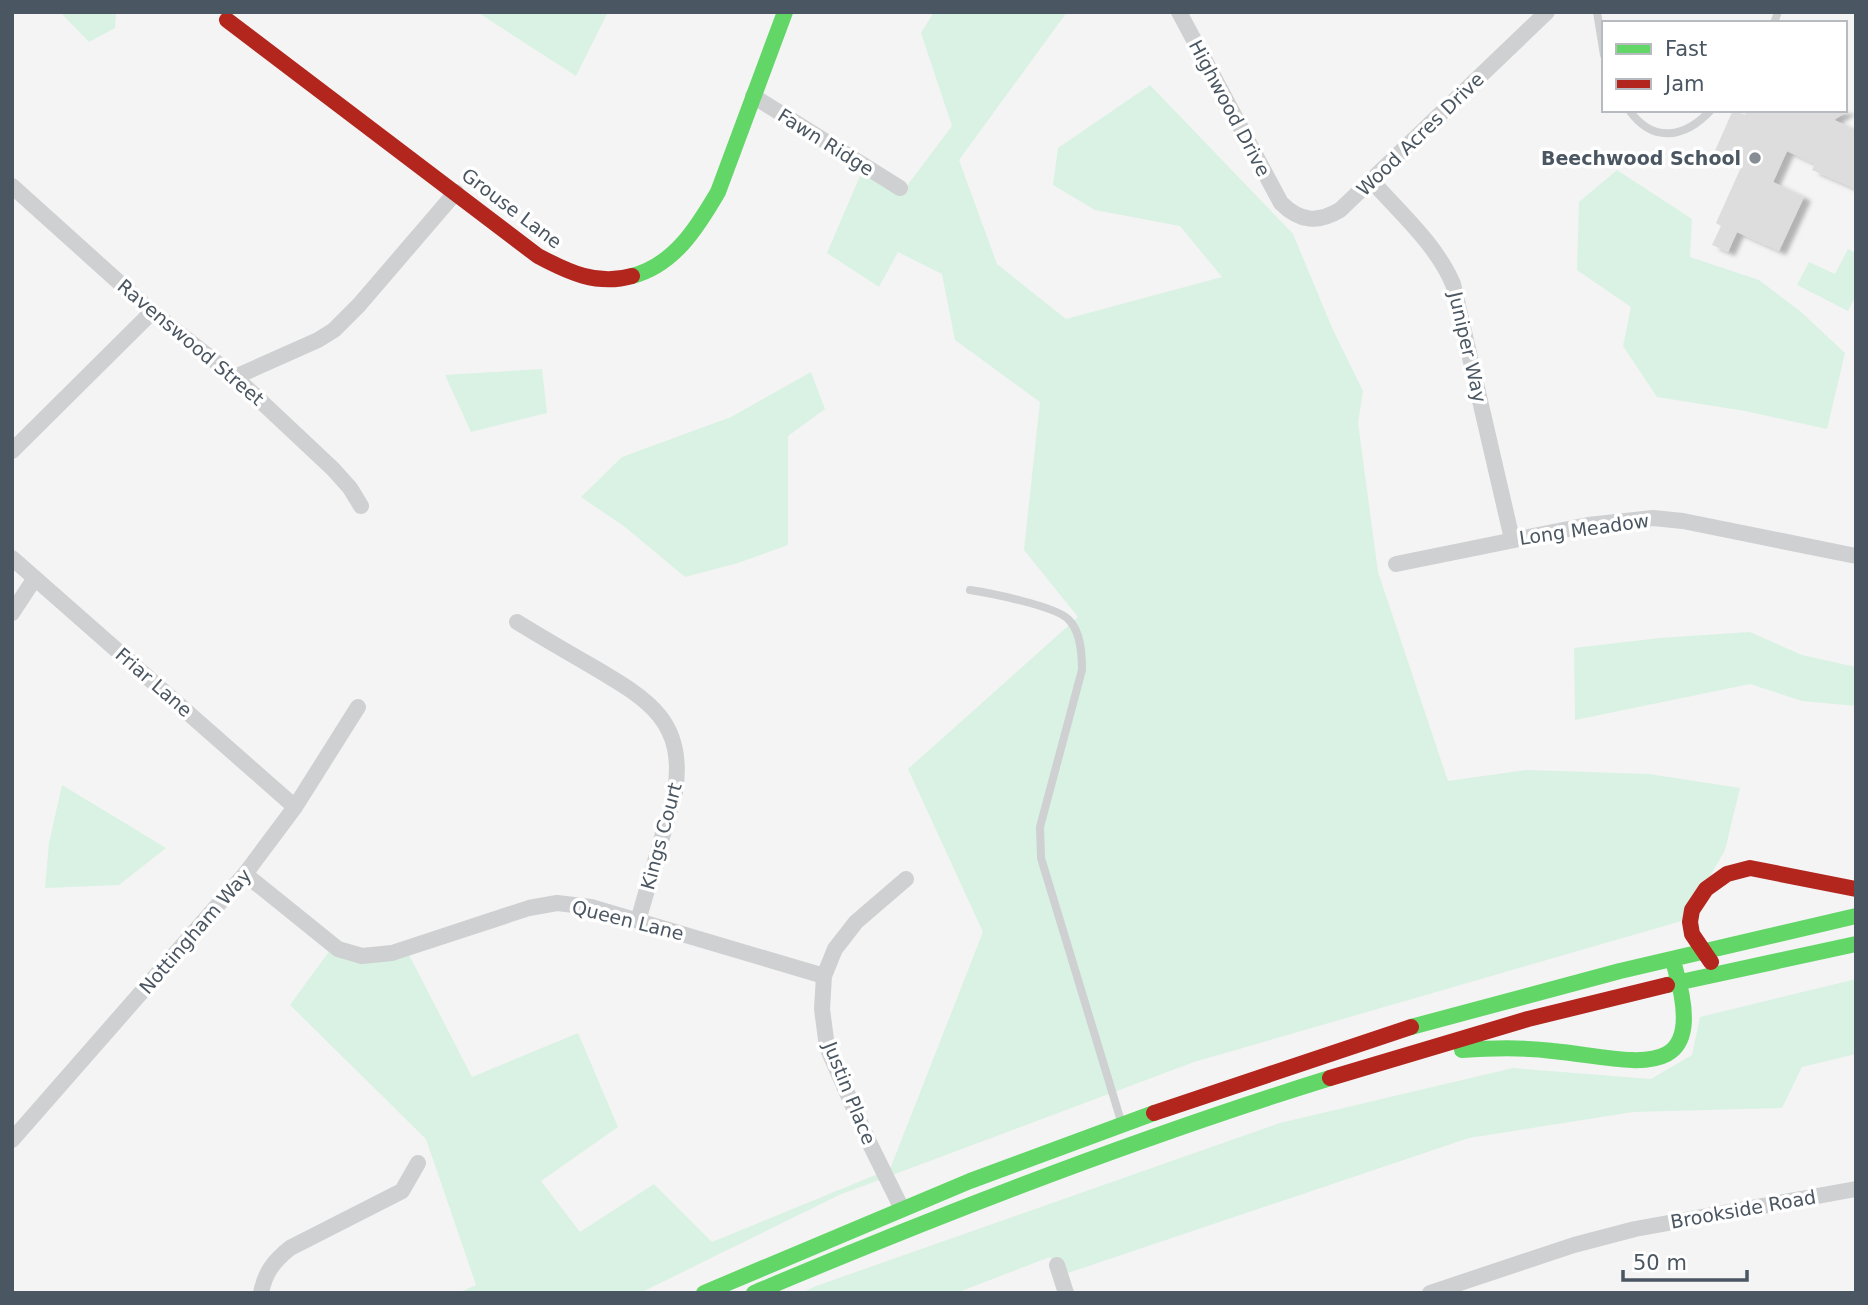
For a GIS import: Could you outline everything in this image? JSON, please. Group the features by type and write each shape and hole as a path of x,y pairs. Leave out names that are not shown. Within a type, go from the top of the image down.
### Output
{"main road":[{"name":"Grouse Lane","path":"228,20 560,270 591,279 613,280 636,276 664,262 680,248 705,218 718,192 785,12"},
{"path":"1719,974 1692,935 1690,921 1701,893 1720,876 1740,868 1750,868 1856,889"},
{"path":"704,1293 901,1207 1122,1124 1426,1022 1671,957 1856,916"},
{"path":"754,1293 908,1227 1045,1175 1407,1054 1485,1031 1680,983 1856,944"},
{"path":"1407,1054 1506,1047 1565,1052 1611,1060 1637,1061 1661,1056 1672,1051 1683,1038 1687,1020 1680,983 1671,957"}],"street":[{"name":"Highwood Drive","path":"1179,12 1281,203"},
{"name":"Wood Acres Drive","path":"1281,203 1298,216 1310,219 1327,218 1340,209 1547,12"},
{"name":"Fawn Ridge","path":"753,96 900,188"},
{"name":"Juniper Way","path":"1372,181 1436,253 1453,284 1512,539"},
{"name":"Ravenswood Street","path":"12,186 152,312 235,377 333,469 361,506"},
{"path":"235,377 318,340 334,330 456,191"},
{"path":"12,451 152,312"},
{"name":"Long Meadow","path":"1396,564 1588,524 1653,518 1683,521 1856,556"},
{"name":"Friar Lane","path":"12,558 295,807"},
{"path":"12,613 35,578"},
{"name":"Kings Court","path":"517,622 634,691 664,719 672,736 677,754 675,792 638,921"},
{"name":"Nottingham Way","path":"12,1140 245,874 295,807 358,707"},
{"name":"Queen Lane","path":"245,874 338,949 362,956 392,953 529,908 557,903 591,907 824,976"},
{"name":"Justin Place","path":"901,1207 827,1047 822,1009 824,976 835,949 856,922 906,878"},
{"path":"261,1293 268,1270 276,1259 290,1248 402,1191 418,1163"},
{"name":"Brookside Road","path":"1430,1293 1574,1245 1635,1229 1856,1189"},
{"path":"1057,1265 1066,1293"}],"lane":[{"path":"1597,12 1602,43"},
{"path":"1631,112 1647,129 1667,134 1683,131 1710,112"},
{"path":"970,590 1051,610 1069,620 1082,648 1082,670 1040,827 1041,858 1122,1124"}],"green space":[{"path":"60,12 116,12 115,28 89,42"},
{"path":"477,12 608,12 576,76"},
{"path":"934,12 1067,12 959,160 997,264 1066,319 1222,277 1180,226 1095,210 1053,185 1058,148 1150,85 1293,234 1333,330 1363,391 1358,423 1378,572 1448,781 1526,770 1649,774 1740,788 1725,850 1685,920 1194,1062 839,1195 640,1293 458,1293 476,1285 426,1139 290,1005 336,942 368,956 408,953 472,1077 578,1033 618,1127 541,1181 580,1232 654,1184 712,1242 890,1169 983,932 908,769 1078,617 1024,550 1040,402 955,340 942,274 898,252 879,287 827,253 863,169 900,195 952,126 921,33"},
{"path":"1617,170 1692,219 1690,257 1759,280 1801,312 1845,353 1827,429 1745,411 1657,397 1623,346 1631,307 1577,270 1579,202"},
{"path":"1848,249 1856,253 1856,296 1848,311 1797,285 1809,262 1835,274"},
{"path":"542,369 547,413 471,432 445,375"},
{"path":"811,372 825,409 788,436 788,545 738,563 685,577 625,527 581,497 622,457 731,417"},
{"path":"1750,632 1802,655 1856,667 1856,706 1802,701 1750,684 1575,720 1574,648 1660,638"},
{"path":"62,785 166,848 119,885 45,888 49,843"},
{"path":"1856,979 1856,1054 1802,1067 1782,1108 1633,1112 1469,1138 1059,1276 1050,1257 956,1293 801,1293 1280,1123 1513,1068 1651,1079 1692,1055 1700,1017"}],"building":[{"name":"Beechwood School","path":"1732,112 1745,115 1746,112 1846,112 1834,120 1856,130 1856,189 1812,170 1815,164 1787,151 1773,182 1804,197 1779,251 1737,232 1728,252 1712,245 1721,226 1716,223 1742,165 1714,153"}],"traffic: fast":[{"path":"632,276 647,271 672,254 702,219 718,192 785,12"},
{"path":"1411,1027 1620,971 1856,916"},
{"path":"1667,985 1856,944"},
{"path":"1462,1050 1519,1048 1636,1060 1657,1058 1673,1050 1682,1033 1683,1007 1675,968"},
{"path":"754,1293 1039,1178 1330,1078"},
{"path":"704,1293 970,1181 1154,1113"}],"traffic: jam":[{"path":"227,20 538,256 583,276 607,279 632,276"},
{"path":"1711,962 1692,934 1692,910 1706,889 1727,874 1750,868 1856,889"},
{"path":"1330,1078 1528,1019 1667,985"},
{"path":"1154,1113 1411,1027"}],"place":[{"name":"Beechwood School","path":"1755,158"}]}
